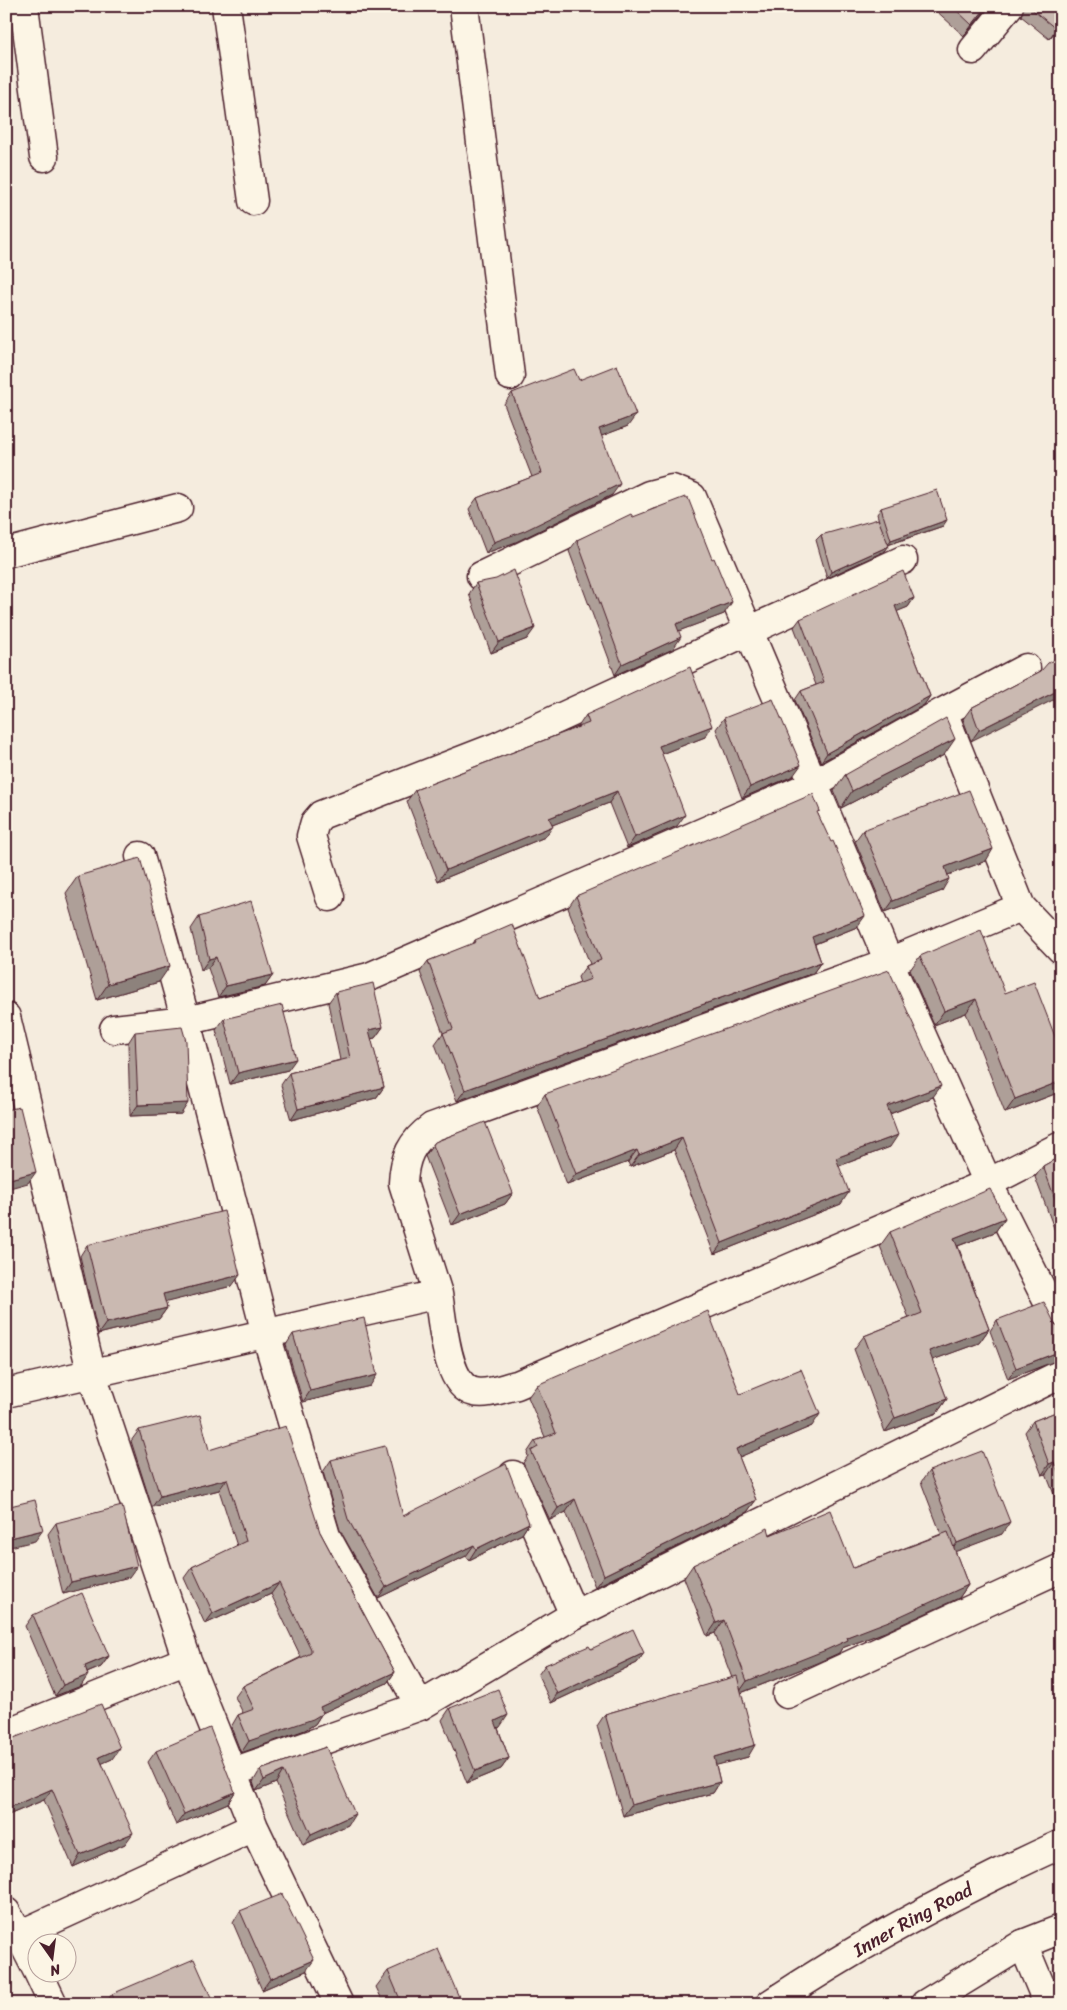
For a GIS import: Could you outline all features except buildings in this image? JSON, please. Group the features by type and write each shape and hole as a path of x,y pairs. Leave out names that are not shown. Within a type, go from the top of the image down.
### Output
{"main road":[{"path":"24,6 44,157"},
{"path":"226,6 253,201"},
{"path":"464,6 510,376"},
{"path":"973,50 1009,6"},
{"path":"481,576 649,494 672,490 692,497 889,962 988,1183 1061,1328"},
{"path":"6,553 178,508"},
{"path":"330,897 311,836 315,822 321,815 496,747 903,560"},
{"path":"114,1029 186,1021 369,977 814,784 1026,668"},
{"path":"943,712 1021,907 1061,949"},
{"path":"140,856 186,1021 266,1334 326,1536 420,1706"},
{"path":"1021,907 889,962 432,1127 418,1137 410,1149 404,1167 402,1183 438,1294 452,1371 462,1386 474,1392 488,1392 516,1385 988,1183 1061,1146"},
{"path":"6,1017 92,1375 187,1660 234,1772 254,1827 338,2004"},
{"path":"6,1393 92,1375 438,1294"},
{"path":"234,1772 420,1706 574,1614 1061,1374"},
{"path":"513,1475 574,1614"},
{"path":"788,1694 1061,1568"},
{"path":"6,1733 187,1660"},
{"path":"19,1935 254,1827"},
{"name":"Inner Ring Road","path":"770,2004 843,1956 992,1875 1061,1844"},
{"path":"6,1912 28,1953"},
{"path":"925,2004 1023,1944 1061,1929"},
{"path":"1023,1944 1048,2004"},
{"path":"43,1982 53,2004"}]}
